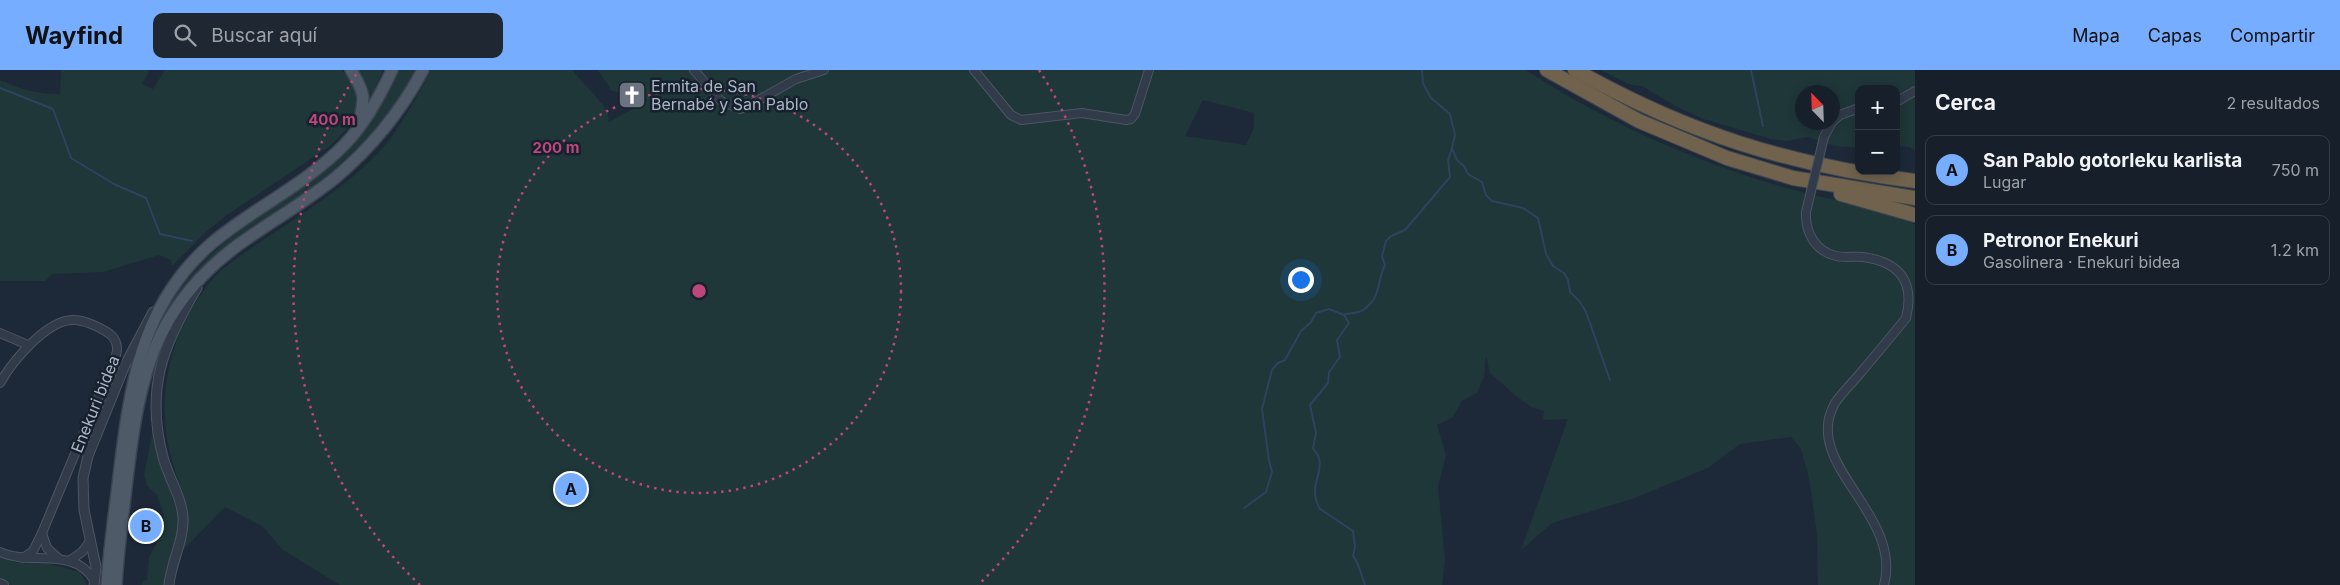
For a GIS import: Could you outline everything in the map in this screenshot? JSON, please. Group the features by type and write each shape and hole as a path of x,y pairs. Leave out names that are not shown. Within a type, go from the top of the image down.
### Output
{"highway":[{"path":"1547,70 1604,103 1696,146 1829,191 1915,215"},
{"path":"1575,70 1646,108 1733,143 1776,156 1816,165 1915,181"},
{"path":"1793,178 1915,198"}],"main road":[{"path":"351,70 363,90 364,98 355,132"},
{"path":"107,585 131,386 145,338 170,290 186,269 213,243 323,164 355,132 380,96 392,70"},
{"path":"116,585 133,430 144,376 157,341 169,318 183,297 238,246 318,191 349,166 384,129 405,101 423,70"}],"street":[{"path":"694,70 721,102 740,109 750,106 796,80 824,70"},
{"path":"974,70 1011,115 1021,120 1082,113 1126,120 1131,119 1135,114 1150,70"},
{"path":"1900,100 1915,91"},
{"path":"1840,115 1855,109"},
{"path":"1828,130 1824,137 1806,212 1809,235 1821,249 1836,256 1864,257 1890,264 1906,280 1910,300 1906,318 1835,404 1828,426 1830,447 1838,468 1867,508 1882,538 1888,573 1884,585"},
{"path":"169,585 172,565 182,533 183,517 159,439 156,397 162,360 171,334 180,314 206,274"},
{"path":"94,582 96,567 82,499 83,478 88,456 140,334 170,290"},
{"name":"Enekuri bidea","path":"0,383 28,345 51,328 74,320 104,330 113,336 118,348 42,533 33,551 23,558"},
{"path":"0,333 28,345"},
{"path":"42,533 47,548 59,559"},
{"path":"69,561 82,552 91,540"},
{"path":"0,552 8,556 23,558 69,561 80,565 94,582"},
{"path":"0,583 4,585"}],"green space":[{"path":"61,70 147,70 149,72 142,84 153,89 165,70 342,70 355,93 358,102 357,111 348,127 330,146 227,215 207,231 172,266 171,260 159,255 103,272 53,274 45,281 0,281 0,80 30,91 60,94"},
{"path":"357,70 383,70 371,98 366,82"},
{"path":"399,70 417,70 377,126 330,173 293,201 238,238 217,254 198,273 181,296 145,358 158,324 176,294 198,268 250,222 337,161 373,119"},
{"path":"431,70 572,70 604,106 608,113 609,122 647,101 638,85 621,93 612,91 598,70 1526,70 1586,106 1681,151 1747,176 1865,207 1915,224 1915,585 1818,585 1817,534 1809,478 1801,449 1791,437 1740,444 1708,468 1632,499 1552,523 1521,550 1568,419 1543,420 1544,411 1531,407 1490,373 1486,356 1484,377 1477,393 1462,401 1452,418 1437,425 1446,455 1438,486 1445,561 1442,585 340,585 283,550 262,526 225,507 181,552 187,524 186,503 171,457 166,432 165,406 167,381 172,357 180,333 191,310 221,270 310,209 354,176 373,158 396,131","holes":["1203,100 1254,113 1254,128 1246,145 1185,136"]},
{"path":"1600,70 1915,70 1915,150 1900,146 1900,85 1855,85 1855,148 1835,146 1808,137 1787,141 1771,139 1703,119 1677,107 1642,86 1631,85"},
{"path":"154,425 160,460 179,517 179,529 167,570 166,585 142,585 143,581 147,580 149,557 160,537 164,516 157,495 147,486 144,475"},
{"path":"0,558 19,563 38,561 80,572 87,585 11,585 0,579"}],"waterway":[{"path":"1422,70 1423,83 1431,98 1450,114 1455,135 1452,148 1457,160 1464,166 1468,174 1482,182 1486,195 1492,201 1523,208 1538,218 1546,254 1553,266 1564,273 1568,280 1570,292 1580,302 1586,312 1610,380"},
{"path":"1751,70 1763,126"},
{"path":"0,88 53,109 71,158 114,184 146,198 160,234 192,241"},
{"path":"1365,585 1353,556 1355,547 1353,531 1320,509 1316,501 1315,487 1320,464 1319,457 1313,448 1316,433 1310,405 1328,383 1329,372 1340,357 1337,340 1349,323 1344,315 1361,311 1373,300 1385,265 1382,256 1386,241 1391,236 1405,230 1450,177 1448,160 1452,148"},
{"path":"1244,508 1266,492 1272,472 1262,409 1272,370 1278,363 1285,360 1301,331 1311,322 1316,313 1329,309 1344,315"}],"place":[{"name":"Ermita de San Bernabé y San Pablo","path":"632,95"},
{"name":"San Pablo gotorleku karlista","path":"571,489"},
{"name":"Petronor Enekuri","path":"146,526"}]}
